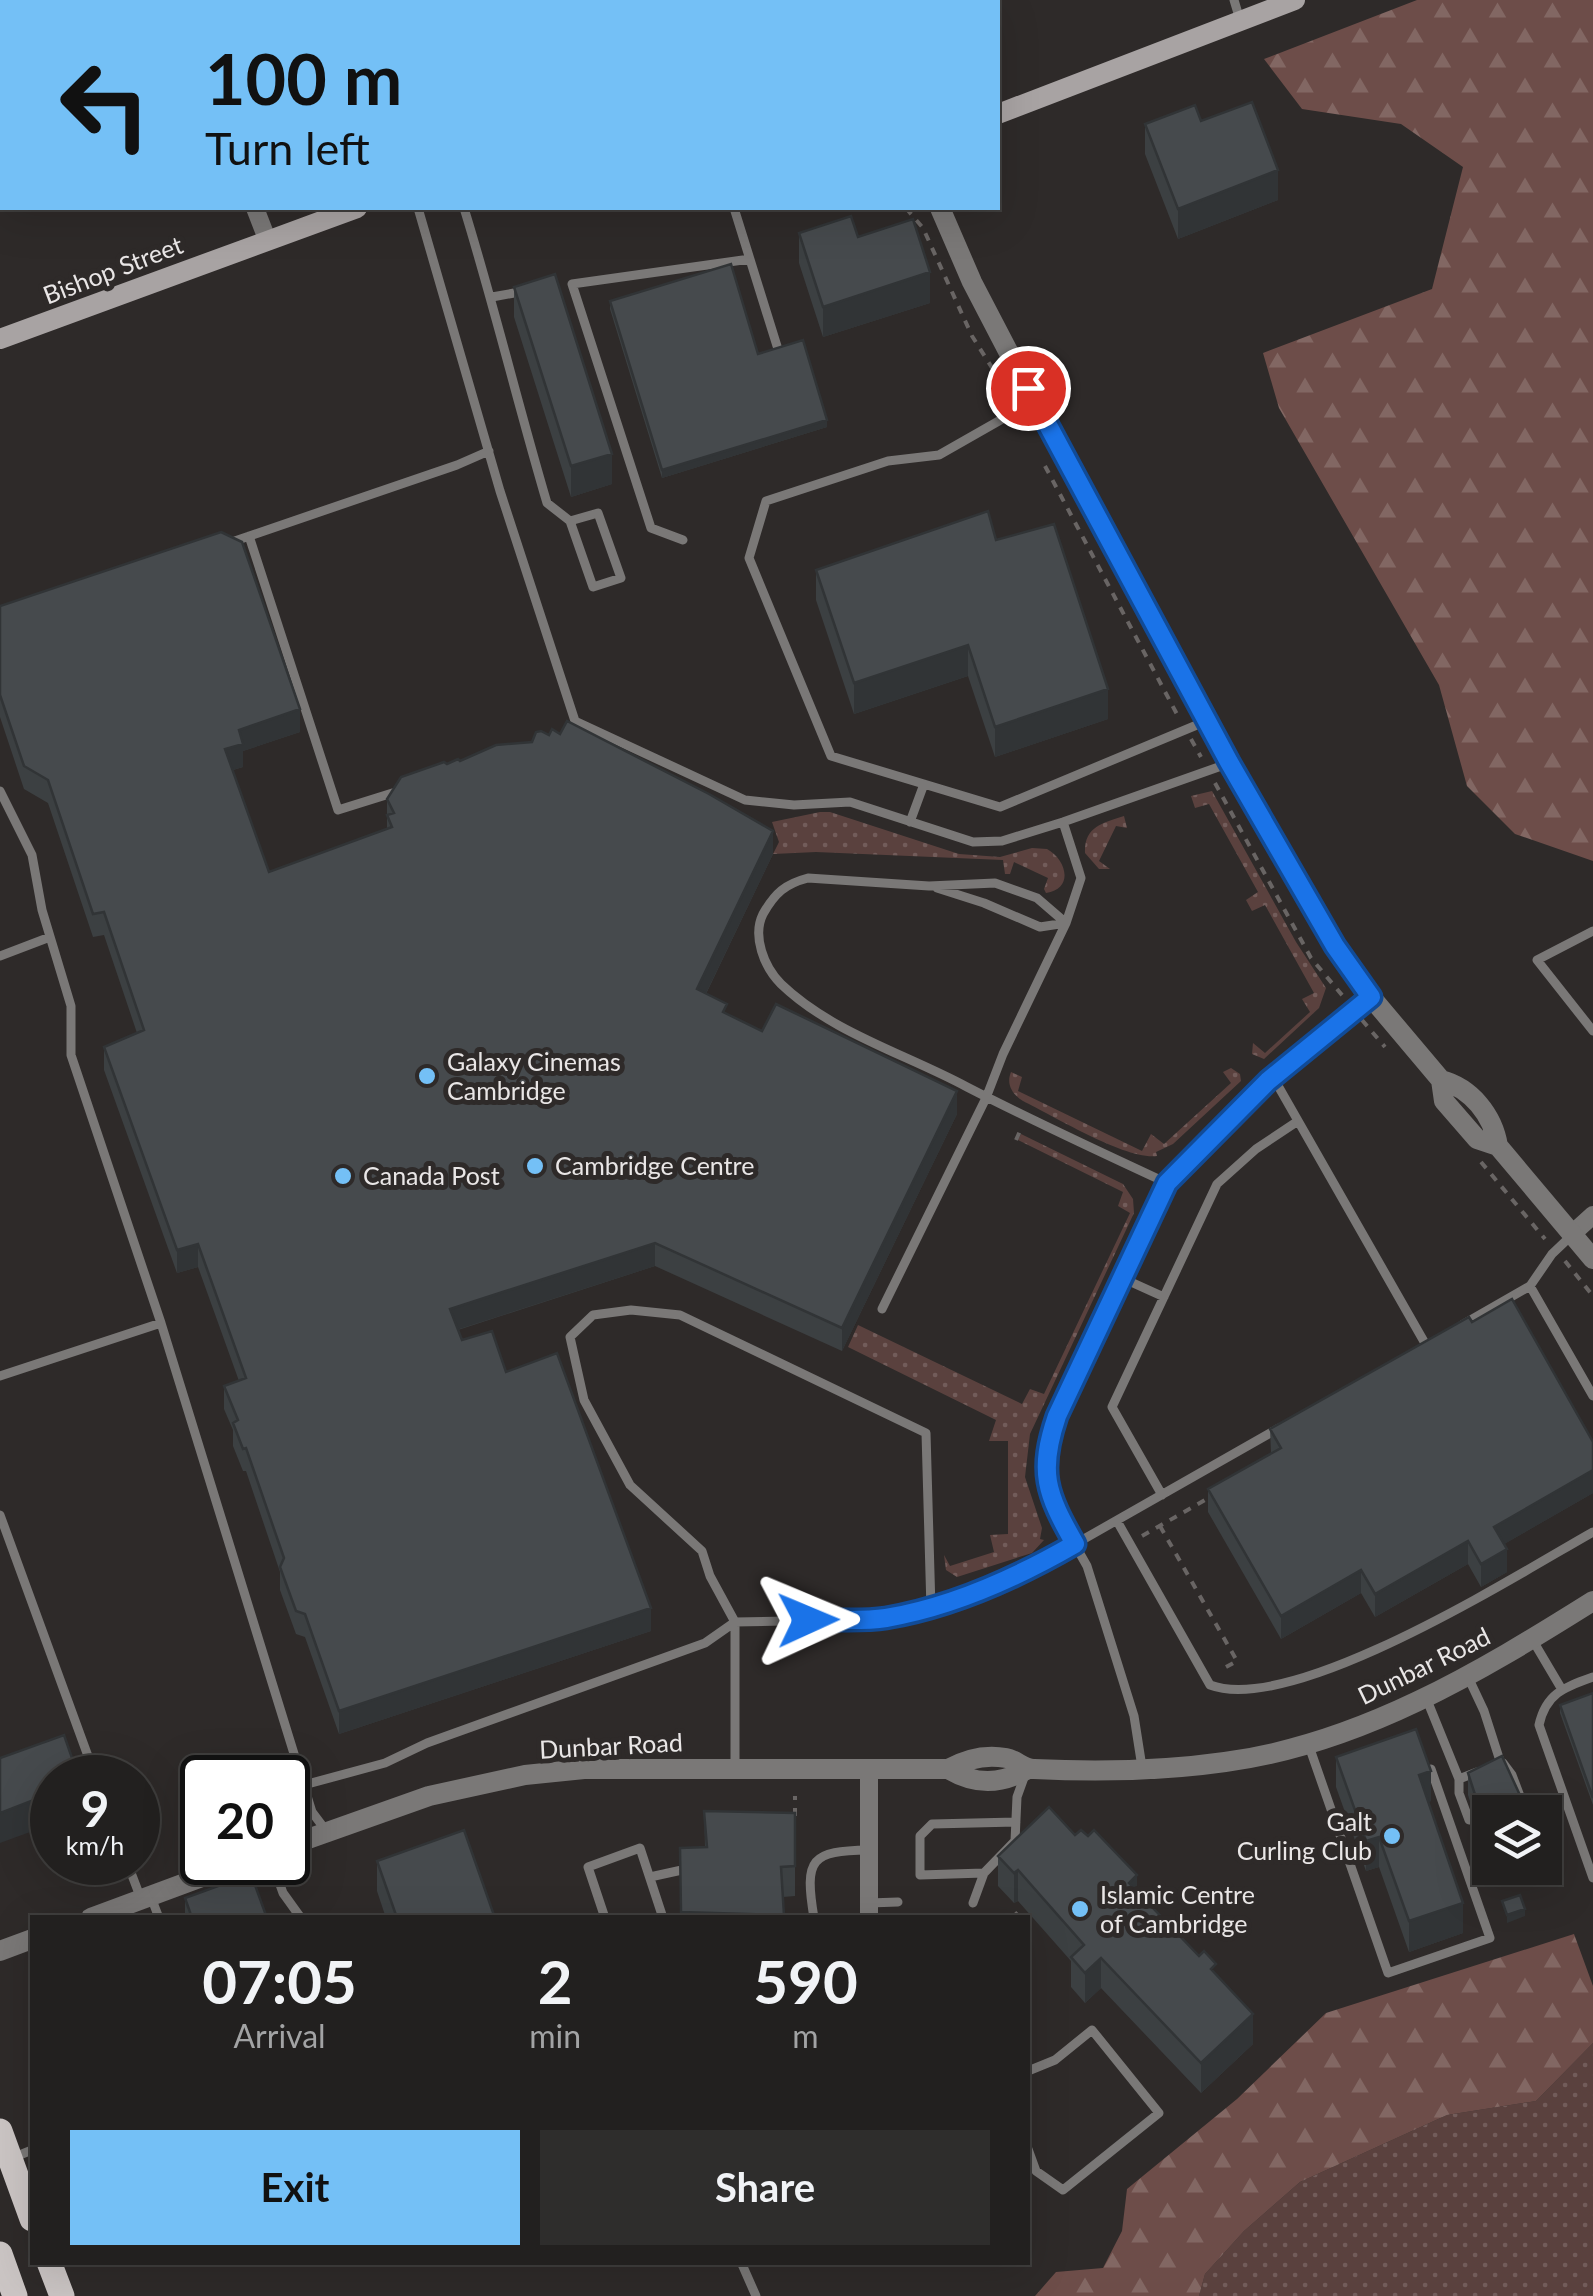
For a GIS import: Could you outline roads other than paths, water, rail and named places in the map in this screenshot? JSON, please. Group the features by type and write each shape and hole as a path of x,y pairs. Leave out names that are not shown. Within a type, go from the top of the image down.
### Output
{"main road":[{"path":"1000,113 1237,10 1295,0"},
{"name":"Bishop Street","path":"0,339 331,211"},
{"path":"0,2131 21,2154 30,2207"},
{"path":"0,2254 16,2296"},
{"path":"50,2265 62,2296"}],"street":[{"path":"255,210 268,238"},
{"path":"941,210 972,282 1034,401 1229,762 1335,946 1371,997 1441,1080 1444,1100 1477,1139 1498,1146 1593,1259"},
{"path":"1572,1234 1593,1214"},
{"name":"Dunbar Road","path":"310,1838 430,1796 524,1775 584,1769 948,1769 968,1781 1008,1781 1028,1769 1143,1770 1226,1762 1308,1743 1426,1697 1593,1601"},
{"path":"869,1768 869,1910"},
{"path":"99,1915 181,1885"},
{"path":"0,1951 30,1940"}],"lane":[{"path":"418,210 543,631 575,722 745,800 794,805 850,802 973,842 1002,841 1063,822 1229,762"},
{"path":"465,210 492,296 498,334 547,503 570,521 593,587 621,578 598,513 570,521"},
{"path":"735,210 777,346"},
{"path":"556,287 750,258"},
{"path":"572,284 652,528 683,540"},
{"path":"492,296 540,289"},
{"path":"1034,401 939,454 888,461 766,501 749,558 831,756 1000,808 1207,721"},
{"path":"218,547 489,451"},
{"path":"248,536 338,810 415,786"},
{"path":"560,733 575,722"},
{"path":"910,822 924,784"},
{"path":"0,791 32,855 42,910 71,1006 71,1054 161,1323 295,1755"},
{"path":"882,1309 986,1098 1002,1054 1066,923 1081,878 1063,822"},
{"path":"1066,923 1037,898 995,883 929,886 825,878 792,882 776,892 760,922 758,939 764,960 778,982 816,1012 1167,1183"},
{"path":"929,886 984,902 1040,927 1066,923"},
{"path":"1593,931 1537,960 1593,1031"},
{"path":"0,956 50,937"},
{"path":"1143,1770 1134,1716 1087,1566 1058,1515 1046,1482 1046,1448 1057,1416 1167,1183 1272,1077 1371,997"},
{"path":"1272,1077 1426,1345"},
{"path":"1162,1495 1112,1407 1218,1184 1256,1150 1298,1121"},
{"path":"1456,1328 1530,1286 1572,1234"},
{"path":"1122,1278 1164,1297"},
{"path":"1530,1286 1593,1396"},
{"path":"735,1767 735,1622 710,1576 702,1551 630,1485 584,1400 570,1337 592,1315 631,1310 680,1315 926,1433 930,1608"},
{"path":"0,1376 161,1323"},
{"path":"1411,1354 1441,1337"},
{"path":"310,1783 385,1762 705,1643 735,1622 881,1619 930,1608 1047,1560 1294,1420"},
{"path":"0,1514 88,1755"},
{"path":"1117,1520 1206,1679 1226,1690 1243,1692 1318,1672 1376,1650 1431,1624 1593,1532"},
{"path":"1532,1639 1561,1688"},
{"path":"1468,1676 1520,1795"},
{"path":"1593,1677 1561,1688 1542,1710 1538,1725 1593,1878"},
{"path":"1426,1697 1459,1779 1459,1793 1469,1820"},
{"path":"1308,1743 1388,1973 1490,1938 1431,1769"},
{"path":"1459,1779 1503,1763"},
{"path":"974,1903 984,1872 1016,1841 1017,1797 1028,1769"},
{"path":"310,1805 327,1832"},
{"path":"984,1872 920,1875 920,1836 932,1824 1016,1822"},
{"path":"604,1915 588,1867 640,1848 662,1915"},
{"path":"814,1915 810,1873 816,1860 825,1852 870,1850"},
{"path":"650,1877 697,1866"},
{"path":"139,1885 157,1915"},
{"path":"280,1885 299,1915"},
{"path":"869,1910 898,1902"},
{"path":"1030,2070 1055,2060 1092,2030 1159,2113 1064,2190 1036,2171 1030,2154"},
{"path":"742,2265 756,2296"}],"place":[{"name":"Galaxy Cinemas Cambridge","path":"427,1076"},
{"name":"Cambridge Centre","path":"535,1166"},
{"name":"Canada Post","path":"343,1176"},
{"name":"Galt Curling Club","path":"1392,1836"},
{"name":"Islamic Centre of Cambridge","path":"1080,1909"}]}
